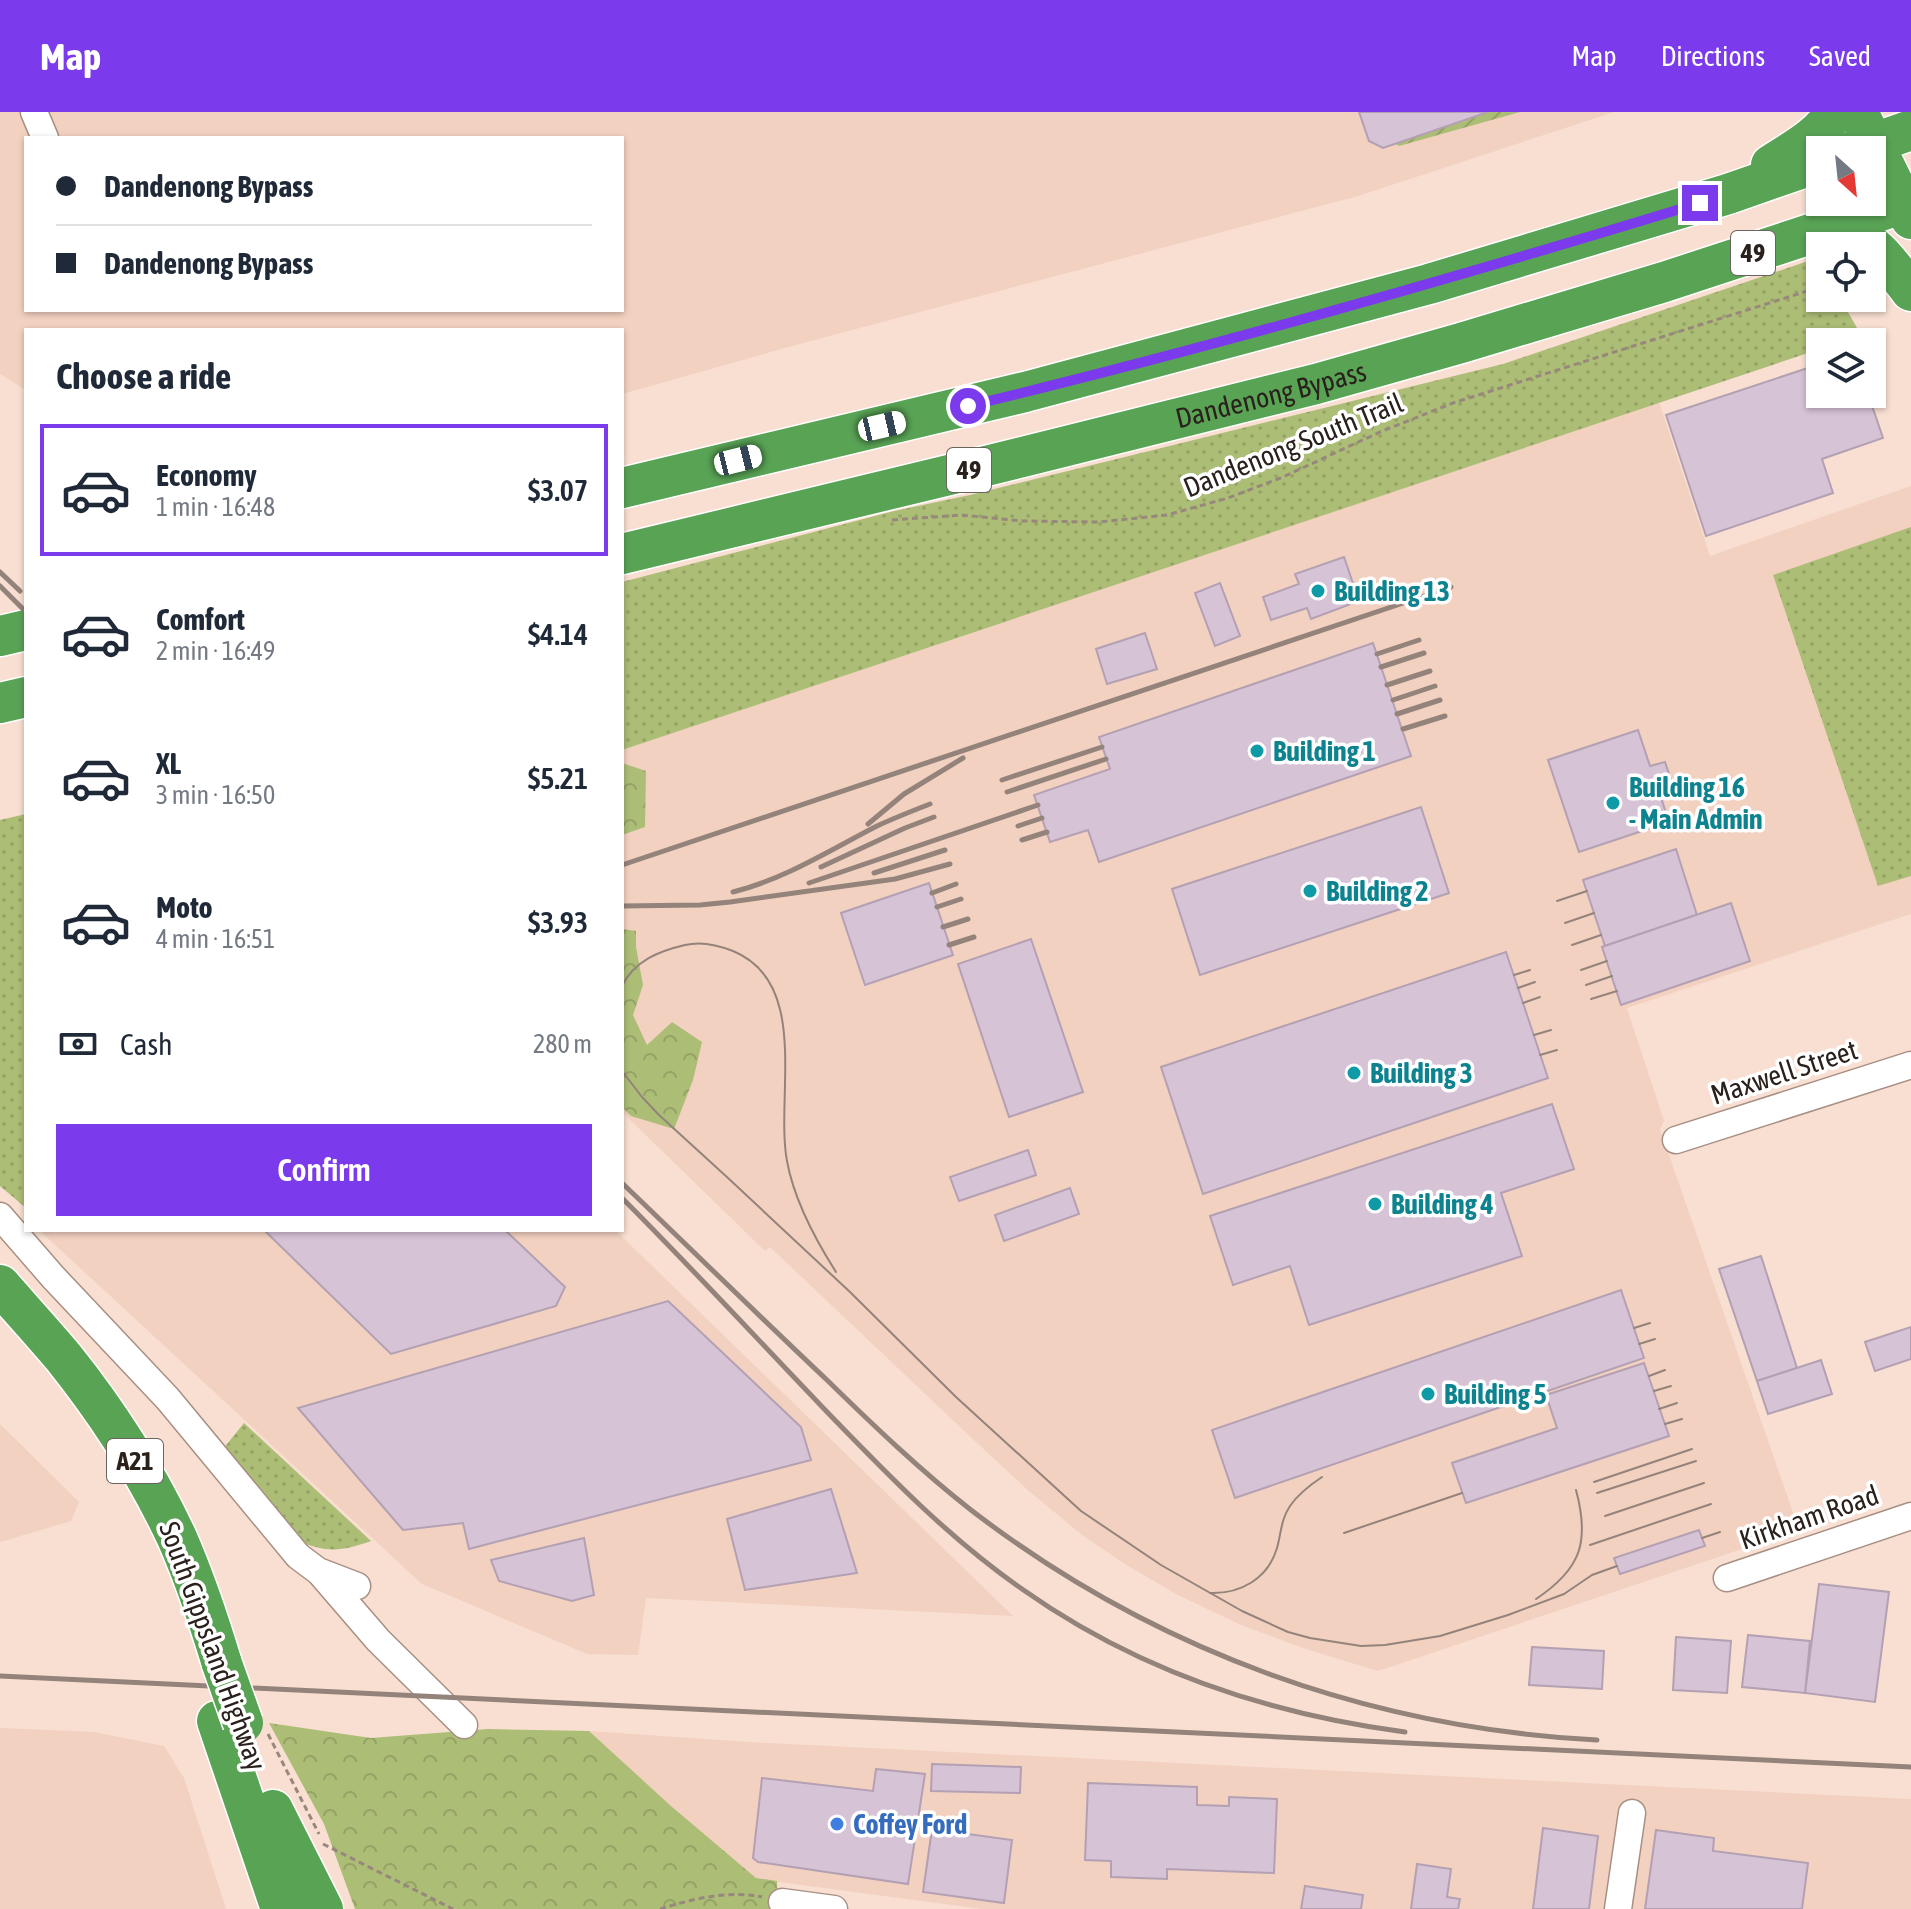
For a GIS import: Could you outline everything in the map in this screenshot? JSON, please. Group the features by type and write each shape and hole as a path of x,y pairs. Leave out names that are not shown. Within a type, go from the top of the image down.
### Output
{"highway":[{"path":"1728,194 1815,135 1830,121 1834,112"},
{"path":"1909,208 1862,135 1911,130"},
{"name":"49","path":"624,488 1025,392 1203,345 1486,268 1806,167"},
{"name":"Dandenong Bypass","path":"624,554 1316,384 1664,282 1841,224 1909,208"},
{"path":"1841,224 1874,245 1911,291"},
{"path":"0,703 24,697"},
{"name":"South Gippsland Highway","path":"0,1285 72,1369 122,1439 162,1508 189,1567 209,1663 230,1722 281,1909"},
{"name":"South Gippsland Highway","path":"0,1326 45,1377 108,1466 155,1557 176,1608 209,1663"},
{"name":"South Gippsland Highway","path":"230,1722 273,1810 307,1909"},
{"path":"273,1810 323,1909"}],"street":[{"path":"34,112 44,136"},
{"name":"Maxwell Street","path":"1676,1140 1911,1065"},
{"path":"0,1216 168,1399 287,1545 320,1572 357,1586"},
{"name":"Kirkham Road","path":"1727,1578 1911,1516"},
{"path":"320,1572 378,1640 464,1725"},
{"path":"1618,1909 1632,1813"},
{"path":"773,1900 834,1909"}],"path":[{"name":"Dandenong South Trail","path":"889,521 961,515 1023,521 1099,522 1167,515 1228,498 1283,477 1380,432 1453,403 1806,291"},
{"path":"323,1844 453,1909"},
{"path":"660,1909 702,1898 740,1895 773,1900"}],"shaded area":[{"path":"0,112 1614,112 1358,196 624,393 624,328 24,328 24,389 0,374"},
{"path":"1659,402 1710,556 1911,486 1911,914 1627,1008 1664,1121 1660,1129 1799,1530 1378,1671 1241,1625 1178,1595 1128,1566 1082,1535 1029,1491 770,1247 765,1251 624,1114 624,749"},
{"path":"41,1232 617,1232 1013,1616 646,1598 638,1655 587,1654 422,1584"},
{"path":"0,1424 79,1502 71,1521 0,1542"},
{"path":"0,1728 94,1732 164,1746 184,1778 226,1909 0,1909"},
{"path":"589,1731 749,1742 1911,1799 1911,1909 982,1909 757,1879"}],"green space":[{"path":"1488,112 1520,112 1399,146 1396,144"},
{"path":"1806,262 1806,312 1848,312 1857,328 1806,328 1806,354 624,749 624,581 894,511 1503,364"},
{"path":"1911,527 1911,876 1878,886 1773,575"},
{"path":"624,764 646,771 645,827 624,834"},
{"path":"24,814 24,1206 0,1186 0,820"},
{"path":"624,929 636,931 643,985 633,1015 647,1045 672,1022 702,1042 693,1080 674,1129 631,1116 624,1109"},
{"path":"244,1423 371,1541 336,1549 300,1542 223,1449"},
{"path":"269,1723 371,1738 488,1729 589,1731 756,1878 777,1881 778,1909 355,1909 324,1824"}],"building":[{"path":"1359,112 1488,112 1383,148 1369,141"},
{"path":"1806,369 1806,408 1873,408 1883,438 1822,459 1833,493 1706,536 1666,415"},
{"name":"Building 13","path":"1344,557 1359,601 1311,619 1307,608 1271,620 1263,597 1299,584 1295,574"},
{"path":"1220,583 1240,636 1215,646 1195,593"},
{"path":"1145,633 1157,669 1107,684 1096,649"},
{"name":"Building 1","path":"1373,643 1411,756 1099,862 1088,830 1050,842 1034,795 1110,769 1099,737"},
{"name":"Building 16 - Main Admin","path":"1638,730 1650,766 1665,762 1671,780 1657,785 1669,822 1579,852 1548,760"},
{"name":"Building 2","path":"1421,807 1449,893 1200,975 1172,889"},
{"path":"1676,849 1697,915 1605,946 1583,880"},
{"path":"929,883 953,955 865,985 841,913"},
{"path":"1731,903 1750,961 1621,1005 1602,947"},
{"path":"1031,939 1083,1092 1009,1117 958,964"},
{"name":"Building 3","path":"1506,952 1548,1078 1203,1194 1161,1067"},
{"name":"Building 4","path":"1552,1104 1574,1169 1501,1193 1522,1256 1309,1325 1290,1266 1233,1285 1210,1216"},
{"path":"1028,1150 1036,1175 959,1201 950,1177"},
{"path":"1070,1188 1079,1214 1004,1241 995,1215"},
{"path":"266,1232 507,1232 565,1287 556,1306 391,1354"},
{"path":"1761,1256 1797,1368 1757,1381 1719,1269"},
{"name":"Building 5","path":"1621,1290 1644,1358 1235,1498 1212,1430"},
{"path":"668,1301 801,1427 811,1460 469,1549 463,1523 403,1530 298,1408"},
{"path":"1911,1327 1911,1359 1875,1371 1865,1342"},
{"path":"1821,1360 1832,1394 1768,1414 1757,1381"},
{"path":"1644,1363 1669,1436 1466,1503 1452,1463 1557,1428 1546,1395"},
{"path":"831,1489 857,1573 745,1590 727,1519"},
{"path":"1699,1530 1705,1546 1620,1574 1614,1558"},
{"path":"584,1538 594,1595 572,1601 499,1581 491,1560"},
{"path":"1819,1584 1889,1592 1875,1702 1805,1693"},
{"path":"1748,1635 1810,1641 1805,1693 1742,1687"},
{"path":"1676,1637 1731,1641 1727,1693 1673,1690"},
{"path":"1532,1647 1604,1651 1602,1689 1529,1685"},
{"path":"932,1764 1021,1767 1020,1793 931,1791"},
{"name":"Coffey Ford","path":"876,1769 925,1774 908,1884 758,1862 753,1858 762,1778 873,1791"},
{"path":"1088,1783 1197,1787 1197,1805 1229,1806 1229,1797 1277,1799 1274,1873 1167,1869 1167,1879 1111,1877 1111,1861 1085,1860"},
{"path":"1543,1828 1598,1836 1589,1909 1533,1909"},
{"path":"932,1829 1012,1840 1004,1903 923,1892"},
{"path":"1656,1830 1714,1838 1713,1851 1808,1863 1802,1909 1645,1909"},
{"path":"1417,1864 1451,1869 1447,1897 1460,1899 1458,1909 1411,1909"},
{"path":"1305,1886 1363,1895 1361,1909 1301,1909"}],"tram line":[{"path":"1557,901 1587,891"},
{"path":"1565,923 1594,913"},
{"path":"1572,945 1601,935"},
{"path":"624,982 648,958 691,944 709,944 733,951 757,967 773,988 785,1044 784,1135 790,1176 806,1219 836,1272"},
{"path":"1581,970 1607,961"},
{"path":"1514,975 1530,970"},
{"path":"1586,985 1612,976"},
{"path":"1518,988 1535,982"},
{"path":"1591,999 1617,991"},
{"path":"1523,1003 1540,997"},
{"path":"1534,1035 1551,1030"},
{"path":"1540,1055 1557,1050"},
{"path":"624,1074 659,1115 850,1292 956,1397 1081,1511 1161,1565 1242,1611 1288,1632 1310,1638 1361,1646 1385,1645 1440,1636 1508,1615 1564,1594 1592,1575 1617,1566"},
{"path":"1634,1328 1650,1323"},
{"path":"1639,1344 1655,1339"},
{"path":"1649,1376 1665,1370"},
{"path":"1654,1391 1671,1386"},
{"path":"1659,1409 1677,1403"},
{"path":"1665,1424 1682,1419"},
{"path":"1594,1482 1692,1449"},
{"path":"1597,1493 1696,1461"},
{"path":"1210,1593 1232,1591 1260,1576 1273,1559 1290,1506 1304,1490 1322,1477"},
{"path":"1605,1516 1704,1483"},
{"path":"1536,1599 1563,1577 1578,1553 1582,1525 1576,1490"},
{"path":"1344,1533 1462,1493"},
{"path":"1590,1545 1711,1504"},
{"path":"1702,1538 1720,1532"}],"railway":[{"path":"0,572 20,591"},
{"path":"0,586 24,610"},
{"path":"624,864 1451,587"},
{"path":"1377,654 1419,640"},
{"path":"1381,667 1424,653"},
{"path":"1387,685 1430,671"},
{"path":"1393,700 1435,686"},
{"path":"1397,714 1440,700"},
{"path":"1403,729 1445,716"},
{"path":"1002,780 1102,747"},
{"path":"868,824 904,794 963,758"},
{"path":"1007,792 1106,759"},
{"path":"733,892 789,872 877,826 930,804"},
{"path":"809,883 1038,805"},
{"path":"821,867 934,817"},
{"path":"1018,826 1042,818"},
{"path":"1022,840 1047,832"},
{"path":"874,873 945,850"},
{"path":"624,906 730,902 895,879 950,864"},
{"path":"932,893 956,884"},
{"path":"937,907 961,899"},
{"path":"943,927 968,919"},
{"path":"949,945 974,937"},
{"path":"624,1185 933,1479 1041,1560 1113,1603 1189,1641 1266,1673 1346,1699 1428,1719 1512,1732 1597,1740"},
{"path":"624,1200 898,1484 945,1528 1022,1589 1110,1643 1204,1684 1303,1713 1405,1732"},
{"path":"0,1676 1911,1767"}],"place":[{"name":"Building 13","path":"1318,591"},
{"name":"Building 1","path":"1257,751"},
{"name":"Building 16 - Main Admin","path":"1613,803"},
{"name":"Building 2","path":"1310,891"},
{"name":"Building 3","path":"1354,1073"},
{"name":"Building 4","path":"1375,1204"},
{"name":"Building 5","path":"1428,1394"},
{"name":"Coffey Ford","path":"837,1824"}],"route":[{"path":"968,406 1486,268 1700,203"}]}
